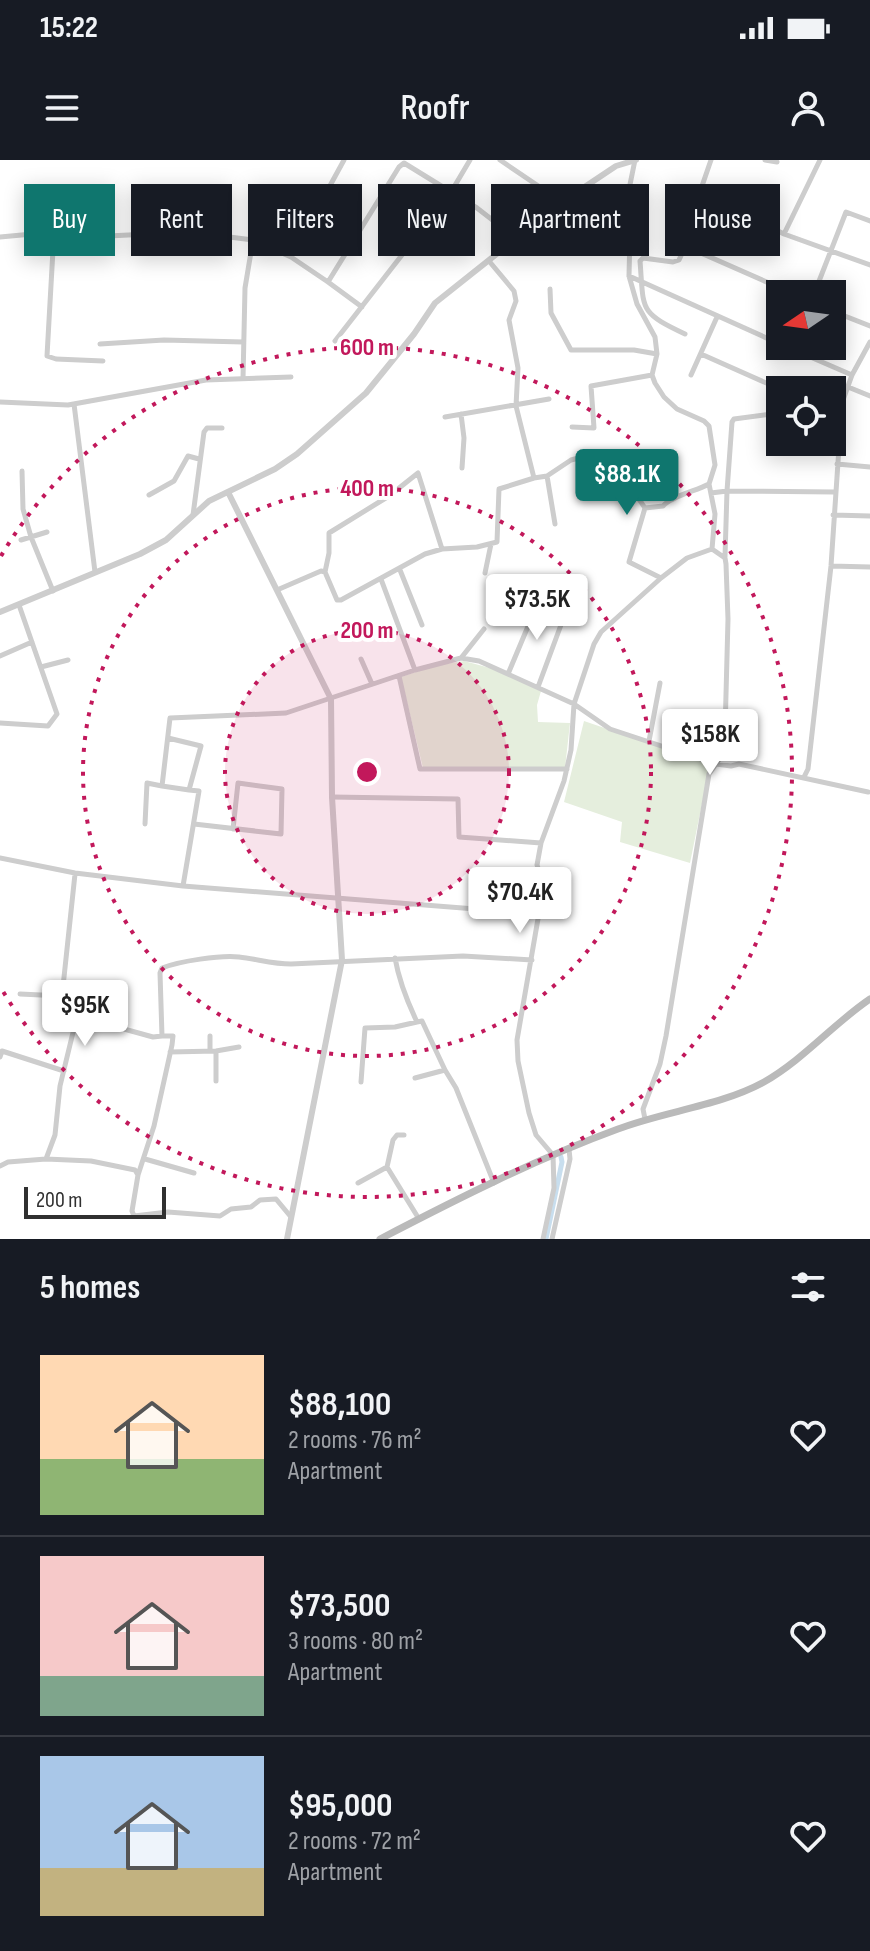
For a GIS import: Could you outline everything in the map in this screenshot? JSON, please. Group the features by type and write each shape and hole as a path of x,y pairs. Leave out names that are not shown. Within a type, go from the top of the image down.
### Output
{"main road":[{"path":"380,1239 553,1155 645,1119 763,1083 870,999"}],"street":[{"path":"344,160 291,257 362,307"},
{"path":"456,184 470,160"},
{"path":"500,160 535,184"},
{"path":"589,184 616,166 635,160 625,209 630,234 629,276 637,304 655,337 657,354 652,375 664,397 677,409 709,426 715,465 709,484 715,514 712,549"},
{"path":"703,184 711,160"},
{"path":"765,160 777,162"},
{"path":"784,234 820,160"},
{"path":"328,282 399,167 409,163 439,184"},
{"path":"475,207 491,219"},
{"path":"820,280 846,212 870,221"},
{"path":"115,236 190,232 248,239"},
{"path":"780,232 870,265"},
{"path":"0,237 24,235"},
{"path":"53,256 47,356 103,361"},
{"path":"243,379 250,256"},
{"path":"335,341 401,256"},
{"path":"0,612 166,540 209,501 275,469 366,393 435,303 495,256"},
{"path":"680,256 677,261 640,259 641,283 642,297 654,320 685,334"},
{"path":"708,256 766,282"},
{"path":"489,261 514,291 516,301 509,320 518,368 516,406 534,478"},
{"path":"629,276 766,338"},
{"path":"550,289 551,313 571,350 634,350 657,354"},
{"path":"691,375 717,317"},
{"path":"846,317 870,326"},
{"path":"100,344 164,340 243,342"},
{"path":"804,777 808,769 819,687 842,403 852,375 870,342"},
{"path":"701,354 766,383"},
{"path":"818,360 852,375"},
{"path":"572,427 594,428 591,386 652,375"},
{"path":"0,402 74,404 206,380 291,377"},
{"path":"848,387 870,396"},
{"path":"445,417 549,399"},
{"path":"74,404 95,572"},
{"path":"461,414 464,438 462,468"},
{"path":"645,1119 643,1109 660,1064 666,1036 709,774 722,755 727,706 725,558 732,422 734,419 766,415"},
{"path":"193,516 205,429 222,428"},
{"path":"149,495 174,481 188,456 199,459"},
{"path":"442,549 418,473 389,496 329,533 325,572 339,601 417,558 442,549 491,544 498,539 499,489 547,476 571,460 586,456 619,477 645,508"},
{"path":"837,464 870,467"},
{"path":"22,471 23,509 53,591"},
{"path":"547,476 555,524"},
{"path":"645,508 663,506 668,500 709,484"},
{"path":"228,492 331,699 332,797 342,960 287,1239"},
{"path":"711,493 834,492"},
{"path":"645,508 629,562 661,578"},
{"path":"833,515 870,516"},
{"path":"21,540 47,532"},
{"path":"485,573 491,544"},
{"path":"712,549 725,558"},
{"path":"543,1239 554,1188 553,1155 536,1135 518,1061 517,1040 532,960 542,879 537,865 541,843 567,769 574,704 597,638 661,578 687,558 712,549"},
{"path":"831,566 870,567"},
{"path":"400,570 422,625"},
{"path":"276,590 319,571 325,572"},
{"path":"381,579 415,670"},
{"path":"508,674 542,593 564,599 568,606 538,687"},
{"path":"0,723 48,726 57,714 19,605"},
{"path":"461,658 484,629"},
{"path":"0,656 32,642"},
{"path":"162,786 170,718 250,713 271,716 461,658 479,661 574,704 610,729 716,764 739,764 868,792"},
{"path":"361,659 372,684"},
{"path":"41,667 68,660"},
{"path":"399,676 420,769 567,769"},
{"path":"649,741 660,683"},
{"path":"168,738 201,746 189,790"},
{"path":"145,824 147,783 199,791 183,886"},
{"path":"194,824 233,829 281,834 282,789 238,783 233,829"},
{"path":"332,797 458,799 459,837 541,843"},
{"path":"0,858 75,873 183,886 538,914"},
{"path":"62,996 75,873"},
{"path":"162,1036 162,968 236,956 278,964 463,956 532,960"},
{"path":"395,958 399,980 417,1022"},
{"path":"20,994 62,996 77,1016 64,1071 55,1135 46,1159"},
{"path":"77,1016 153,1037 173,1036 145,1159 138,1175 132,1211 134,1216 168,1212 220,1216 231,1209 251,1207 260,1200 271,1198 276,1199 291,1217"},
{"path":"361,1082 365,1028 395,1027 422,1021 456,1088 494,1183"},
{"path":"210,1036 216,1081"},
{"path":"170,1052 239,1047"},
{"path":"0,1057 2,1051 64,1071"},
{"path":"415,1078 445,1070"},
{"path":"404,1135 397,1135 393,1140 387,1167 419,1219"},
{"path":"552,1239 570,1159 569,1149"},
{"path":"0,1166 8,1162 46,1159 91,1161 130,1168 138,1175"},
{"path":"145,1159 194,1173"},
{"path":"358,1183 387,1167"}],"green space":[{"path":"464,661 490,668 541,691 537,705 538,722 570,723 565,768 423,768 401,677 434,666"},
{"path":"584,721 710,764 690,863 620,842 622,822 564,802"}],"waterway":[{"path":"546,1239 561,1157"}]}
